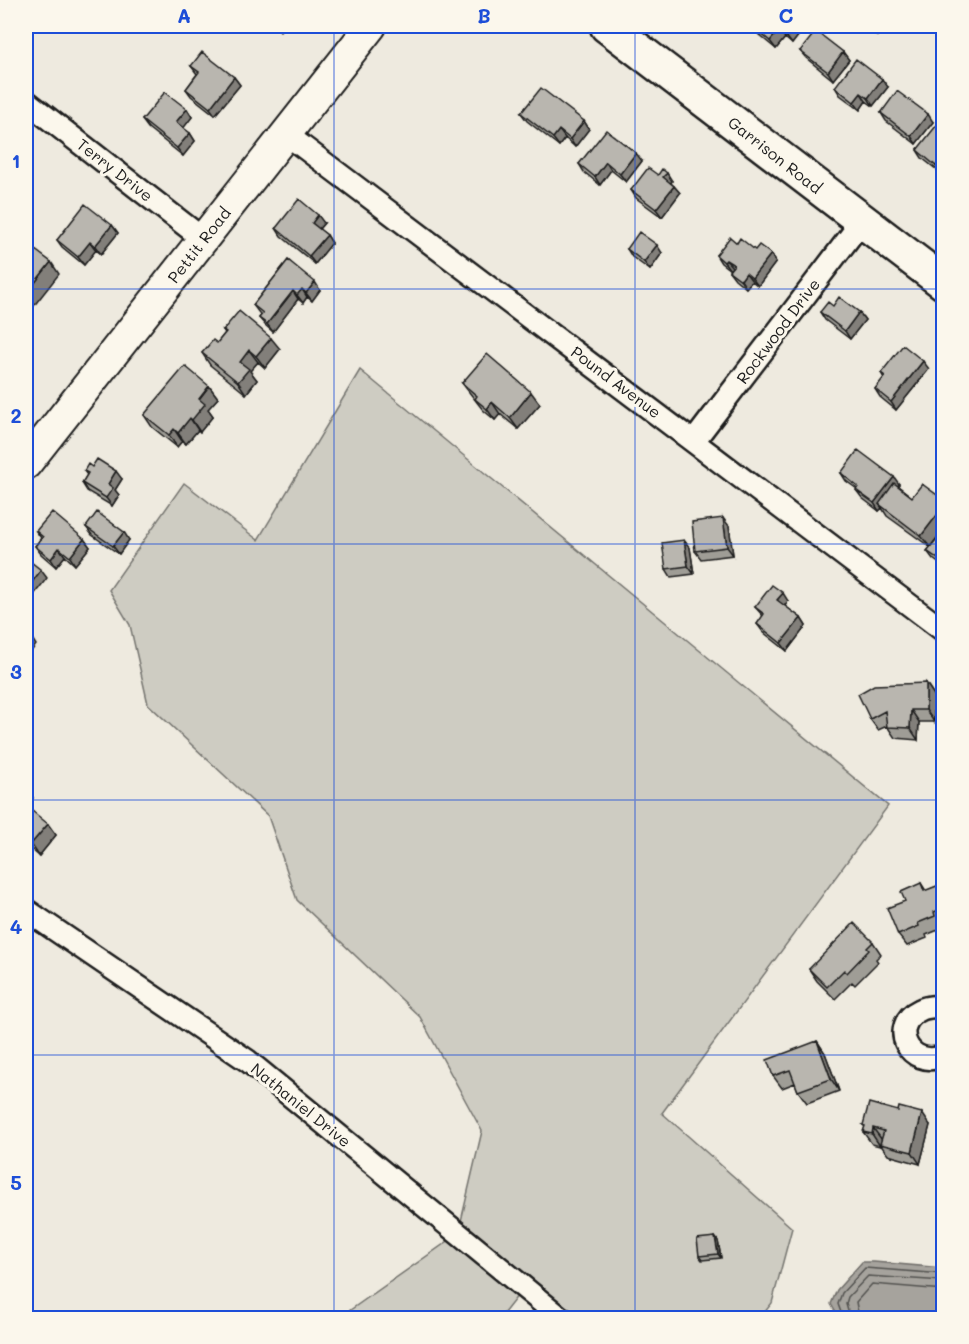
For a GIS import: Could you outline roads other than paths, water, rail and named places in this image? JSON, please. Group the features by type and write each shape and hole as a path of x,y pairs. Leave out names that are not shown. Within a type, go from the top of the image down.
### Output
{"main road":[{"name":"Garrison Road","path":"607,26 944,283"}],"street":[{"name":"Pettit Road","path":"26,464 371,26"},
{"name":"Terry Drive","path":"26,101 203,239"},
{"name":"Pound Avenue","path":"286,134 944,631"},
{"name":"Rockwood Drive","path":"694,441 862,221"},
{"name":"Nathaniel Drive","path":"26,910 248,1061 561,1318"},
{"path":"944,1006 923,1008 917,1011 904,1028 906,1044 917,1056 929,1060 944,1056"}],"water":[{"path":"862,1262 943,1268 943,1318 839,1318 831,1304 837,1290"}]}
